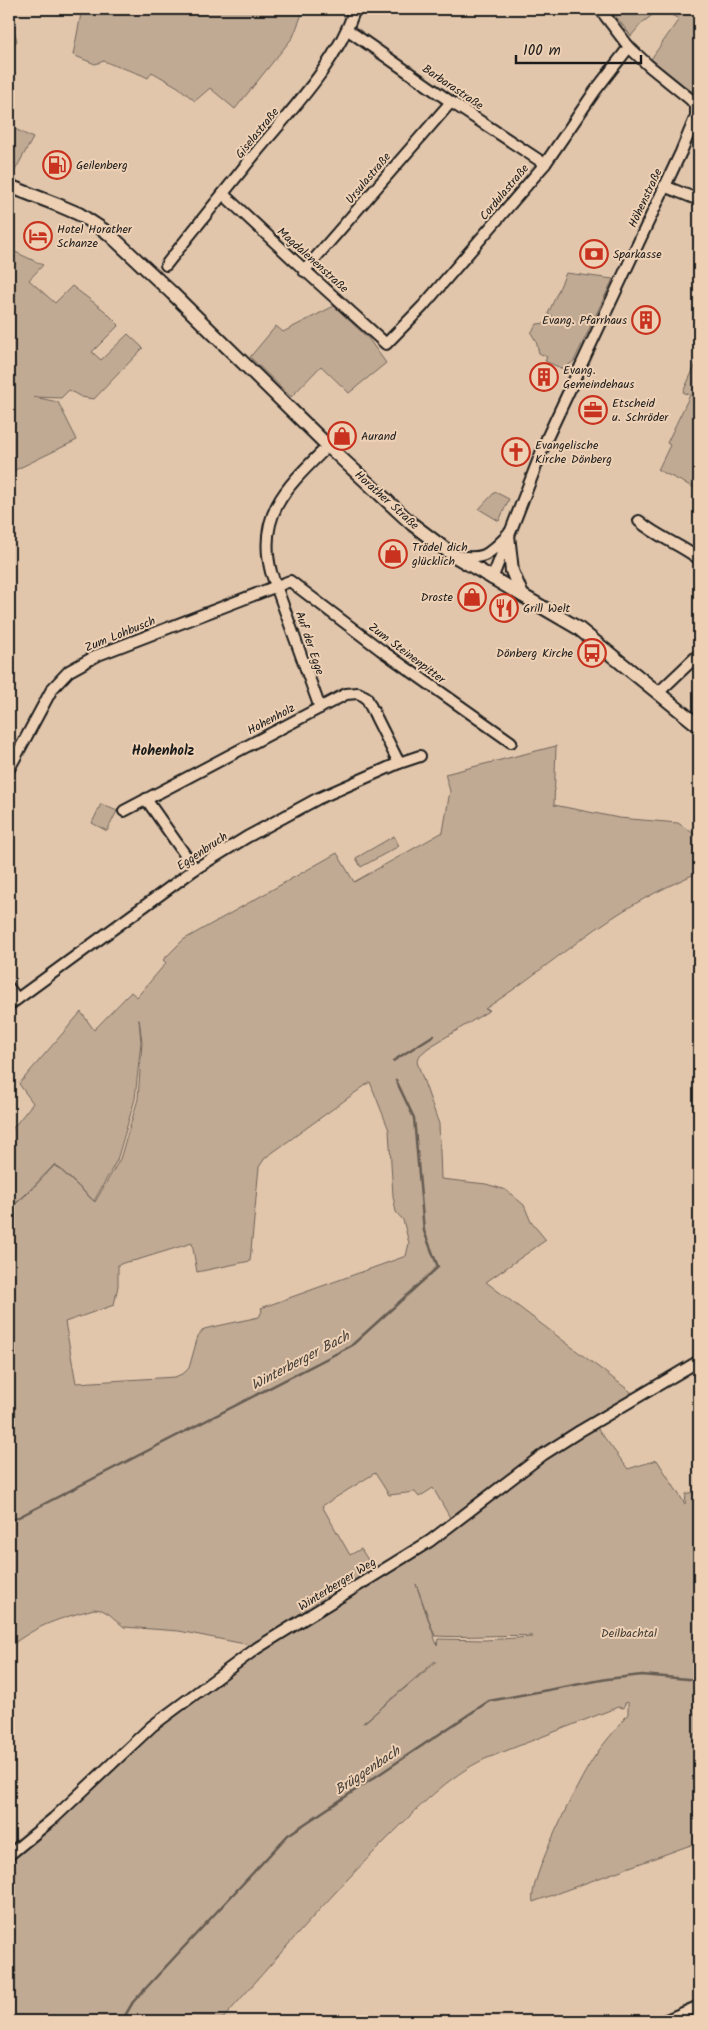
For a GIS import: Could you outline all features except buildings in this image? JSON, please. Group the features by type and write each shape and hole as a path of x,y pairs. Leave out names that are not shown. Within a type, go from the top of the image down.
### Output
{"main road":[{"name":"Horather Straße","path":"9,186 78,214 108,233 328,446 412,524 453,555 578,628 699,726"},
{"path":"508,536 512,571 522,595"}],"street":[{"name":"Giselastraße","path":"166,264 298,103 333,56 348,30 355,9"},
{"path":"600,9 629,46 648,65 698,104"},
{"name":"Barbarastraße","path":"348,30 451,102 545,164"},
{"name":"Cordulastraße","path":"386,344 423,306 545,164 595,91 629,46"},
{"name":"Ursulastraße","path":"304,270 451,102"},
{"name":"Höhenstraße","path":"492,579 547,438 696,116 698,104"},
{"path":"664,186 699,200"},
{"name":"Magdalenenstraße","path":"223,194 386,344"},
{"name":"Auf der Egge","path":"320,708 267,557 267,542 276,505 282,495 328,446"},
{"path":"639,521 653,533 683,548 699,559"},
{"path":"453,555 476,558 491,552 508,536"},
{"name":"Zum Lohbusch","path":"9,769 52,688 69,671 98,656 290,582"},
{"name":"Zum Steinenpitter","path":"290,582 404,667 511,742"},
{"path":"658,693 699,654"},
{"name":"Hohenholz","path":"124,811 346,694 358,693 366,698 399,763"},
{"name":"Eggenbruch","path":"9,988 13,1002 195,869 247,837 290,813 399,763 420,756"},
{"path":"146,799 195,869"},
{"name":"Winterberger Weg","path":"9,1855 54,1818 152,1726 257,1648 430,1541 544,1454 699,1361"},
{"path":"664,2021 699,2006"}],"green space":[{"path":"82,9 304,9 293,37 235,109 210,88 195,101 178,87 152,72 148,78 104,61 95,64 73,55"},
{"path":"610,9 660,9 642,23 631,36"},
{"path":"660,9 699,9 699,74 697,78 699,80 699,89 691,91 651,59 679,19"},
{"path":"9,12 17,41 9,49"},
{"path":"9,126 33,138 9,181"},
{"path":"9,249 43,265 29,280 55,303 72,286 105,311 119,325 92,352 101,360 128,334 143,348 94,399 81,397 69,390 61,398 34,397 58,402 77,440 9,473"},
{"path":"566,273 613,279 574,361 563,369 545,361 547,357 539,353 536,341 531,333 537,324 550,323 553,316 548,314"},
{"path":"334,306 368,338 386,363 349,393 321,366 291,397 250,357 276,326 283,332"},
{"path":"699,357 699,490 658,470 670,445 667,443 690,395 683,392"},
{"path":"495,492 509,499 499,521 479,509"},
{"path":"556,746 554,805 619,818 678,823 699,837 699,872 655,893 612,918 485,1009 490,1010 428,1048 420,1055 417,1062 439,1124 441,1179 486,1184 506,1190 524,1205 531,1222 546,1240 486,1282 635,1395 452,1521 433,1488 419,1497 415,1492 389,1495 375,1473 322,1506 350,1555 361,1549 375,1571 255,1646 179,1631 124,1627 109,1614 102,1610 94,1609 49,1623 9,1647 9,1210 55,1165 95,1202 120,1159 138,1099 142,1042 139,1019 141,1042 135,1099 117,1160 94,1201 55,1164 9,1209 9,1133 33,1103 19,1084 81,1012 94,1030 131,992 137,997 166,963 163,960 183,940 337,853 354,882 443,832 450,791 445,774","holes":["370,1082 389,1130 393,1196 396,1212 403,1220 409,1243 406,1256 261,1308 262,1311 259,1317 204,1329 198,1336 189,1368 184,1373 175,1377 76,1383 65,1322 114,1305 118,1286 118,1265 192,1243 197,1272 250,1261 259,1167 265,1158"]},
{"path":"101,804 117,811 107,831 92,823"},
{"path":"394,836 399,846 361,867 356,858"},
{"name":"Deilbachtal","path":"595,1425 628,1469 657,1460 685,1504 686,1494 699,1491 699,1842 533,1902 533,1891 538,1874 556,1831 593,1759 628,1714 628,1702 625,1703 624,1708 618,1707 485,1759 458,1774 410,1816 366,1860 221,2021 65,2021 54,2015 63,2021 9,2021 9,1858 153,1729 263,1648","holes":["416,1584 435,1636 532,1637 485,1640 439,1639 437,1645","435,1661 435,1663 385,1705"]},
{"path":"699,2010 699,2021 672,2021"}],"waterway":[{"name":"Winterberger Bach","path":"393,1061 434,1035"},
{"name":"Winterberger Bach","path":"9,1522 351,1346 438,1267 424,1231 414,1118 396,1080"},
{"name":"Brüggenbach","path":"122,2021 133,2002 288,1835 489,1701 607,1679 642,1675 699,1680"}],"place":[{"name":"Geilenberg","path":"57,165"},
{"name":"Hotel Horather Schanze","path":"38,236"},
{"name":"Sparkasse","path":"594,254"},
{"name":"Evang. Pfarrhaus","path":"646,320"},
{"name":"Evang. Gemeindehaus","path":"544,377"},
{"name":"Etscheid u. Schröder","path":"593,410"},
{"name":"Aurand","path":"342,436"},
{"name":"Evangelische Kirche Dönberg","path":"516,452"},
{"name":"Trödel dich glücklich","path":"393,554"},
{"name":"Droste","path":"472,597"},
{"name":"Grill Welt","path":"504,608"},
{"name":"Dönberg Kirche","path":"592,653"}],"district":[{"name":"Hohenholz","path":"163,750"}]}
